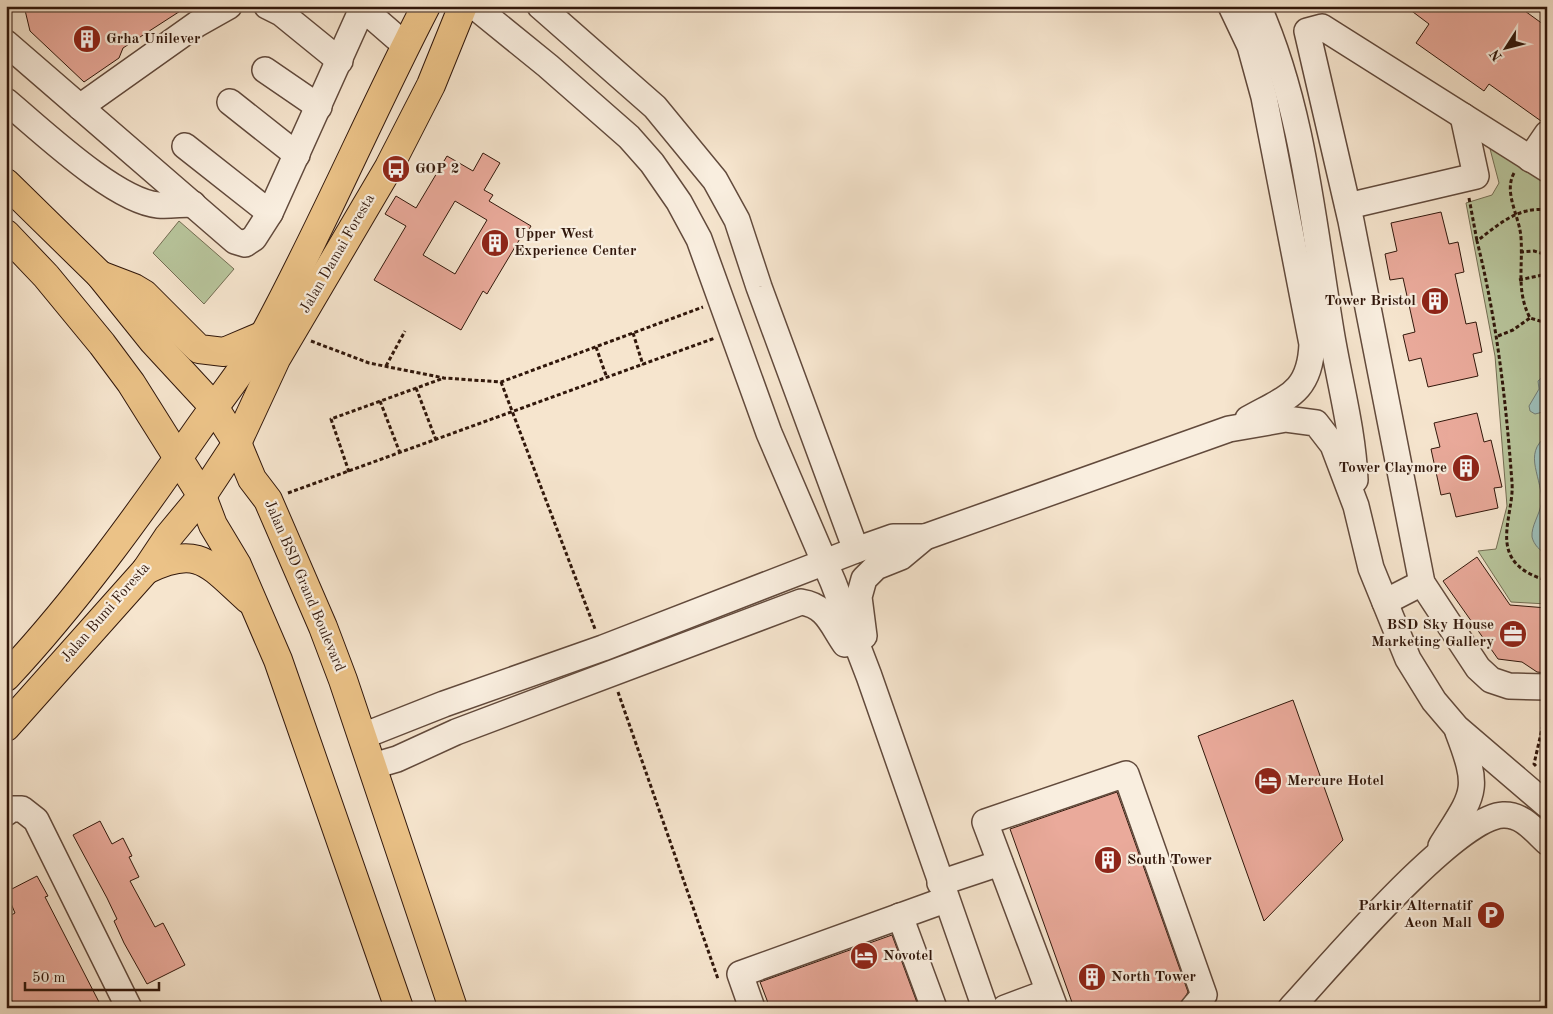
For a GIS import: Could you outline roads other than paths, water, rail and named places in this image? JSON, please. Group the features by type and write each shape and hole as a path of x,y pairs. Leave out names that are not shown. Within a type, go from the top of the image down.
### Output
{"main road":[{"name":"Jalan Damai Foresta","path":"179,458 214,406 230,389 264,335 374,117 426,6"},
{"name":"Jalan Damai Foresta","path":"202,496 237,443 276,359 389,167 431,85 463,6"},
{"name":"Jalan BSD Grand Boulevard","path":"6,183 100,275 153,341 214,406 237,443 252,478 268,500 323,627 363,736 427,935 453,1008"},
{"path":"6,234 46,276 131,383 202,496 213,525 237,565 278,660 399,1008"},
{"path":"100,275 134,288 144,294 199,348 224,352 264,335"},
{"name":"Jalan Bumi Foresta","path":"6,677 39,642 143,511 179,458"},
{"name":"Jalan Bumi Foresta","path":"6,727 146,570 168,537 202,496"},
{"path":"146,570 168,560 192,558 213,568 256,607"}],"street":[{"path":"80,107 197,24 229,6"},
{"path":"267,6 281,13 340,60"},
{"path":"474,6 548,66 629,137 652,163 679,202 699,239 769,433 825,563 869,676 984,1008"},
{"path":"540,6 655,107 715,180 737,220 807,419 856,550"},
{"path":"1231,6 1250,46 1264,96 1322,342 1354,456 1356,506"},
{"path":"1230,429 1281,400 1305,380 1322,342 1314,230 1309,197 1288,93 1272,38 1258,6"},
{"path":"6,43 241,244 247,243 254,238 270,213 340,60 361,8 406,46"},
{"path":"1547,134 1533,161 1322,27 1307,31 1348,205 1422,583 1478,668 1491,680 1509,686 1547,687"},
{"path":"594,53 575,50 566,56 565,68 596,108"},
{"path":"265,70 319,107"},
{"path":"6,101 114,189 138,200 157,205 193,204"},
{"path":"230,102 297,155"},
{"path":"1314,230 1348,205 1476,176 1463,116"},
{"path":"185,146 270,213"},
{"path":"1309,197 1348,205"},
{"path":"363,736 444,704 603,648 893,537 925,537 1230,429 1286,418 1316,423 1333,445 1356,506 1371,568 1408,659 1434,701 1456,728 1543,788 1519,817"},
{"path":"769,433 786,442 796,438 803,431 807,419"},
{"path":"869,676 859,597 864,579 876,567 901,557 925,537"},
{"path":"1385,602 1422,583"},
{"path":"373,766 397,758 456,732 801,602 814,604 826,614 869,676"},
{"path":"444,704 437,713 438,720 443,727 456,732"},
{"path":"1436,854 1471,795 1473,780 1470,763 1456,728"},
{"path":"1005,1008 1052,1000 985,822 1126,774 1204,995 1200,1005"},
{"path":"6,813 11,810 22,809 36,820 129,1008"},
{"path":"1291,1008 1436,854 1489,817 1505,815 1519,817 1547,842"},
{"path":"752,1008 740,974 900,916 943,891 1000,863"},
{"path":"900,916 934,1008"}],"water":[{"path":"1547,373 1547,411 1535,414 1530,411 1529,406 1539,389 1538,381"},
{"path":"1547,436 1547,554 1534,543 1532,537 1541,504 1540,485 1534,459 1539,443"}],"place":[{"name":"Grha Unilever","path":"87,39"},
{"name":"GOP 2","path":"396,169"},
{"name":"Upper West Experience Center","path":"495,243"},
{"name":"Tower Bristol","path":"1435,301"},
{"name":"Tower Claymore","path":"1466,468"},
{"name":"BSD Sky House Marketing Gallery","path":"1513,634"},
{"name":"Mercure Hotel","path":"1268,781"},
{"name":"South Tower","path":"1108,860"},
{"name":"Parkir Alternatif Aeon Mall","path":"1491,915"},
{"name":"Novotel","path":"864,956"},
{"name":"North Tower","path":"1092,977"}]}
